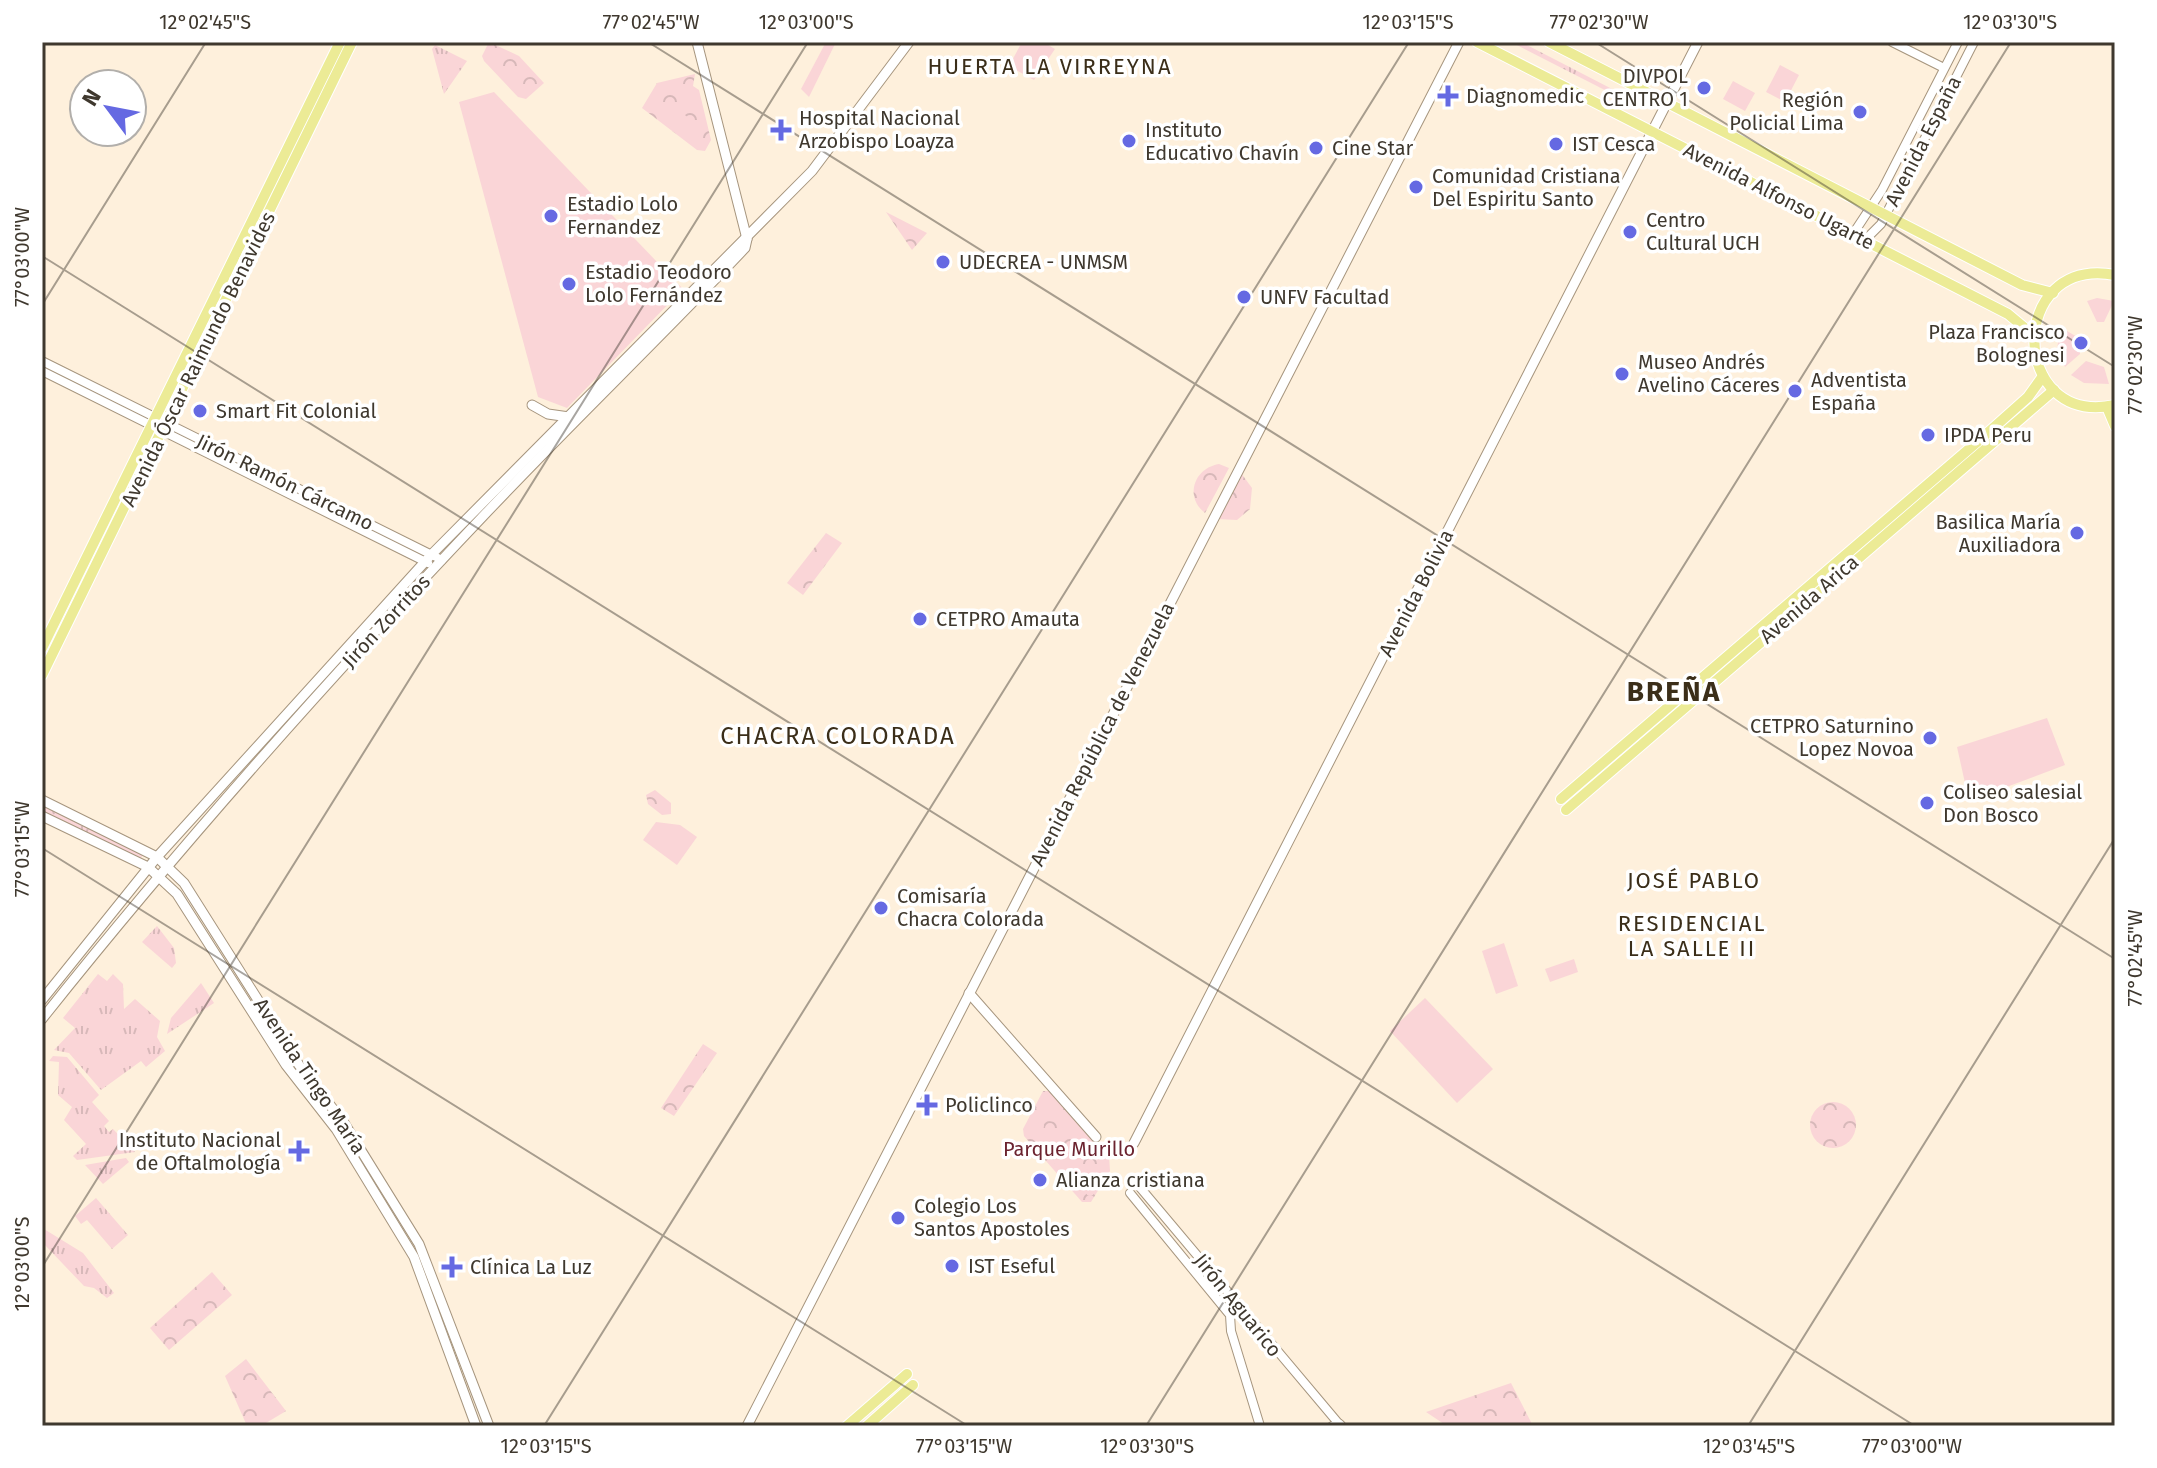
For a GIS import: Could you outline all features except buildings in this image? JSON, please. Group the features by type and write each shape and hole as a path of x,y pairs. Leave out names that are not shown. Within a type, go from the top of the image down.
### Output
{"main road":[{"name":"Avenida Óscar Raimundo Benavides","path":"42,675 340,42"},
{"name":"Avenida Óscar Raimundo Benavides","path":"42,648 160,425 352,42"},
{"path":"697,42 747,239"},
{"name":"Jirón Zorritos","path":"42,1000 148,867 428,559 739,242 747,239 835,143 909,42"},
{"name":"Avenida República de Venezuela","path":"747,1426 1459,42"},
{"name":"Avenida Alfonso Ugarte","path":"1477,42 2014,317 2033,335"},
{"name":"Avenida Alfonso Ugarte","path":"1549,42 2022,285 2053,293"},
{"name":"Avenida Bolivia","path":"1134,1143 1698,42"},
{"name":"Jirón Zorritos","path":"42,1019 160,874 439,564 698,298 745,248 747,239"},
{"path":"2114,275 2085,275 2053,293 2037,317 2033,335 2035,357 2043,376 2054,390 2079,404 2111,406 2115,426"},
{"name":"Avenida Arica","path":"1561,799 1983,437 2028,397 2043,376"},
{"name":"Avenida Arica","path":"1566,810 2054,390"},
{"path":"532,405 553,415 569,417"},
{"name":"Avenida Tingo María","path":"42,800 157,857 168,865 204,913 299,1065 344,1123 423,1252 489,1426"},
{"name":"Avenida Tingo María","path":"42,816 148,867 160,874 177,894 286,1065 336,1129 414,1257 476,1426"},
{"path":"969,993 1096,1137"},
{"path":"427,1294 439,1290"},
{"path":"847,1426 907,1374"},
{"path":"867,1426 913,1385"}],"street":[{"path":"1892,42 1944,68"},
{"name":"Avenida España","path":"1853,234 1871,207 1958,42"},
{"name":"Avenida España","path":"1869,236 1885,215 1974,42"},
{"name":"Jirón Ramón Cárcamo","path":"42,361 160,425"},
{"name":"Jirón Ramón Cárcamo","path":"42,371 160,425 439,564"},
{"name":"Jirón Aguarico","path":"1138,1185 1338,1425"},
{"name":"Jirón Aguarico","path":"1130,1193 1230,1315 1231,1331 1260,1426"},
{"path":"1155,1223 1163,1215"}],"green space":[{"path":"489,42 519,56 544,83 526,99 518,97 484,61 482,56"},
{"path":"826,42 836,42 809,97 801,89"},
{"path":"1022,42 1043,42 1055,49 1034,80 1009,66"},
{"path":"1511,42 1521,42 1643,105 1640,108"},
{"path":"435,45 467,61 444,94 432,49"},
{"path":"1780,65 1799,75 1785,102 1766,92"},
{"path":"695,74 693,86 699,90 711,140 705,151 697,150 642,108 657,83"},
{"path":"1733,81 1755,93 1745,111 1723,99"},
{"name":"Estadio Lolo Fernandez","path":"494,92 683,289 567,408 538,397 459,102"},
{"path":"678,110 704,129 694,143 668,124"},
{"path":"886,212 927,233 912,250"},
{"path":"2097,298 2114,301 2104,322 2097,322 2087,301"},
{"path":"2060,327 2079,338 2080,354 2065,367 2057,350"},
{"path":"2086,361 2104,367 2109,384 2084,383 2071,375"},
{"path":"1219,464 1229,468 1205,513 1195,499 1195,484 1203,471"},
{"path":"1241,473 1252,488 1250,509 1237,520 1217,519"},
{"path":"826,533 842,543 803,595 787,583"},
{"path":"2047,718 2065,765 1969,801 1957,747"},
{"path":"655,790 671,803 671,814 662,815 648,804 646,795"},
{"path":"42,806 143,855 140,859 42,811"},
{"path":"656,822 680,825 697,837 677,865 643,840"},
{"path":"157,926 174,948 176,963 172,968 142,942"},
{"path":"1504,943 1518,986 1496,994 1482,951"},
{"path":"1574,959 1578,972 1550,982 1545,969"},
{"path":"98,974 107,981 113,974 123,984 124,1009 135,999 160,1021 157,1037 165,1051 146,1067 141,1061 101,1090 69,1053 54,1050 75,1028 63,1018"},
{"path":"201,983 214,1003 167,1034 171,1018"},
{"path":"1425,998 1493,1069 1457,1103 1390,1031"},
{"path":"703,1044 717,1053 674,1116 661,1108"},
{"path":"53,1056 67,1057 99,1095 92,1102 109,1121 104,1126 109,1132 113,1129 135,1152 77,1160 73,1156 86,1144 64,1120 72,1107 58,1095 59,1062 49,1061"},
{"name":"Parque Murillo","path":"1043,1091 1051,1091 1109,1155 1110,1171 1091,1202 1082,1202 1024,1136 1023,1129"},
{"path":"1047,1093 1082,1131 1071,1138 1058,1122 1048,1121 1036,1109"},
{"path":"1833,1102 1849,1109 1856,1125 1849,1141 1833,1148 1817,1141 1810,1125 1817,1109"},
{"path":"1034,1113 1044,1125 1043,1133 1058,1152 1050,1158 1025,1129"},
{"path":"1060,1155 1080,1173 1084,1197 1052,1161"},
{"path":"126,1158 129,1162 103,1184 85,1165"},
{"path":"1105,1164 1107,1168 1093,1195 1087,1195 1083,1174 1088,1168"},
{"path":"96,1198 128,1235 112,1249 87,1220 81,1224 75,1216"},
{"path":"44,1229 83,1253 114,1293 107,1298 94,1288 84,1286 42,1242"},
{"path":"212,1272 232,1295 169,1350 150,1328"},
{"path":"246,1359 286,1411 261,1426 247,1426 225,1376"},
{"path":"1511,1383 1533,1426 1447,1426 1426,1412"}],"place":[{"name":"DIVPOL CENTRO 1","path":"1704,88"},
{"name":"Diagnomedic","path":"1448,96"},
{"name":"Región Policial Lima","path":"1860,112"},
{"name":"Hospital Nacional Arzobispo Loayza","path":"781,130"},
{"name":"Instituto Educativo Chavín","path":"1129,141"},
{"name":"IST Cesca","path":"1556,144"},
{"name":"Cine Star","path":"1316,148"},
{"name":"Comunidad Cristiana Del Espiritu Santo","path":"1416,187"},
{"name":"Estadio Lolo Fernandez","path":"551,216"},
{"name":"Centro Cultural UCH","path":"1630,232"},
{"name":"UDECREA - UNMSM","path":"943,262"},
{"name":"Estadio Teodoro Lolo Fernández","path":"569,284"},
{"name":"UNFV Facultad","path":"1244,297"},
{"name":"Plaza Francisco Bolognesi","path":"2081,343"},
{"name":"Museo Andrés Avelino Cáceres","path":"1622,374"},
{"name":"Adventista España","path":"1795,391"},
{"name":"Smart Fit Colonial","path":"200,411"},
{"name":"IPDA Peru","path":"1928,435"},
{"name":"Basilica María Auxiliadora","path":"2077,533"},
{"name":"CETPRO Amauta","path":"920,619"},
{"name":"CETPRO Saturnino Lopez Novoa","path":"1930,738"},
{"name":"Coliseo salesial Don Bosco","path":"1927,803"},
{"name":"Comisaría Chacra Colorada","path":"881,908"},
{"name":"Policlinco","path":"927,1105"},
{"name":"Instituto Nacional de Oftalmología","path":"299,1151"},
{"name":"Alianza cristiana","path":"1040,1180"},
{"name":"Colegio Los Santos Apostoles","path":"898,1218"},
{"name":"IST Eseful","path":"952,1266"},
{"name":"Clínica La Luz","path":"452,1267"}],"district":[{"name":"HUERTA LA VIRREYNA","path":"1050,66"},
{"name":"BREÑA","path":"1674,691"},
{"name":"CHACRA COLORADA","path":"838,736"},
{"name":"JOSÉ PABLO","path":"1694,880"},
{"name":"RESIDENCIAL LA SALLE II","path":"1692,936"}]}
